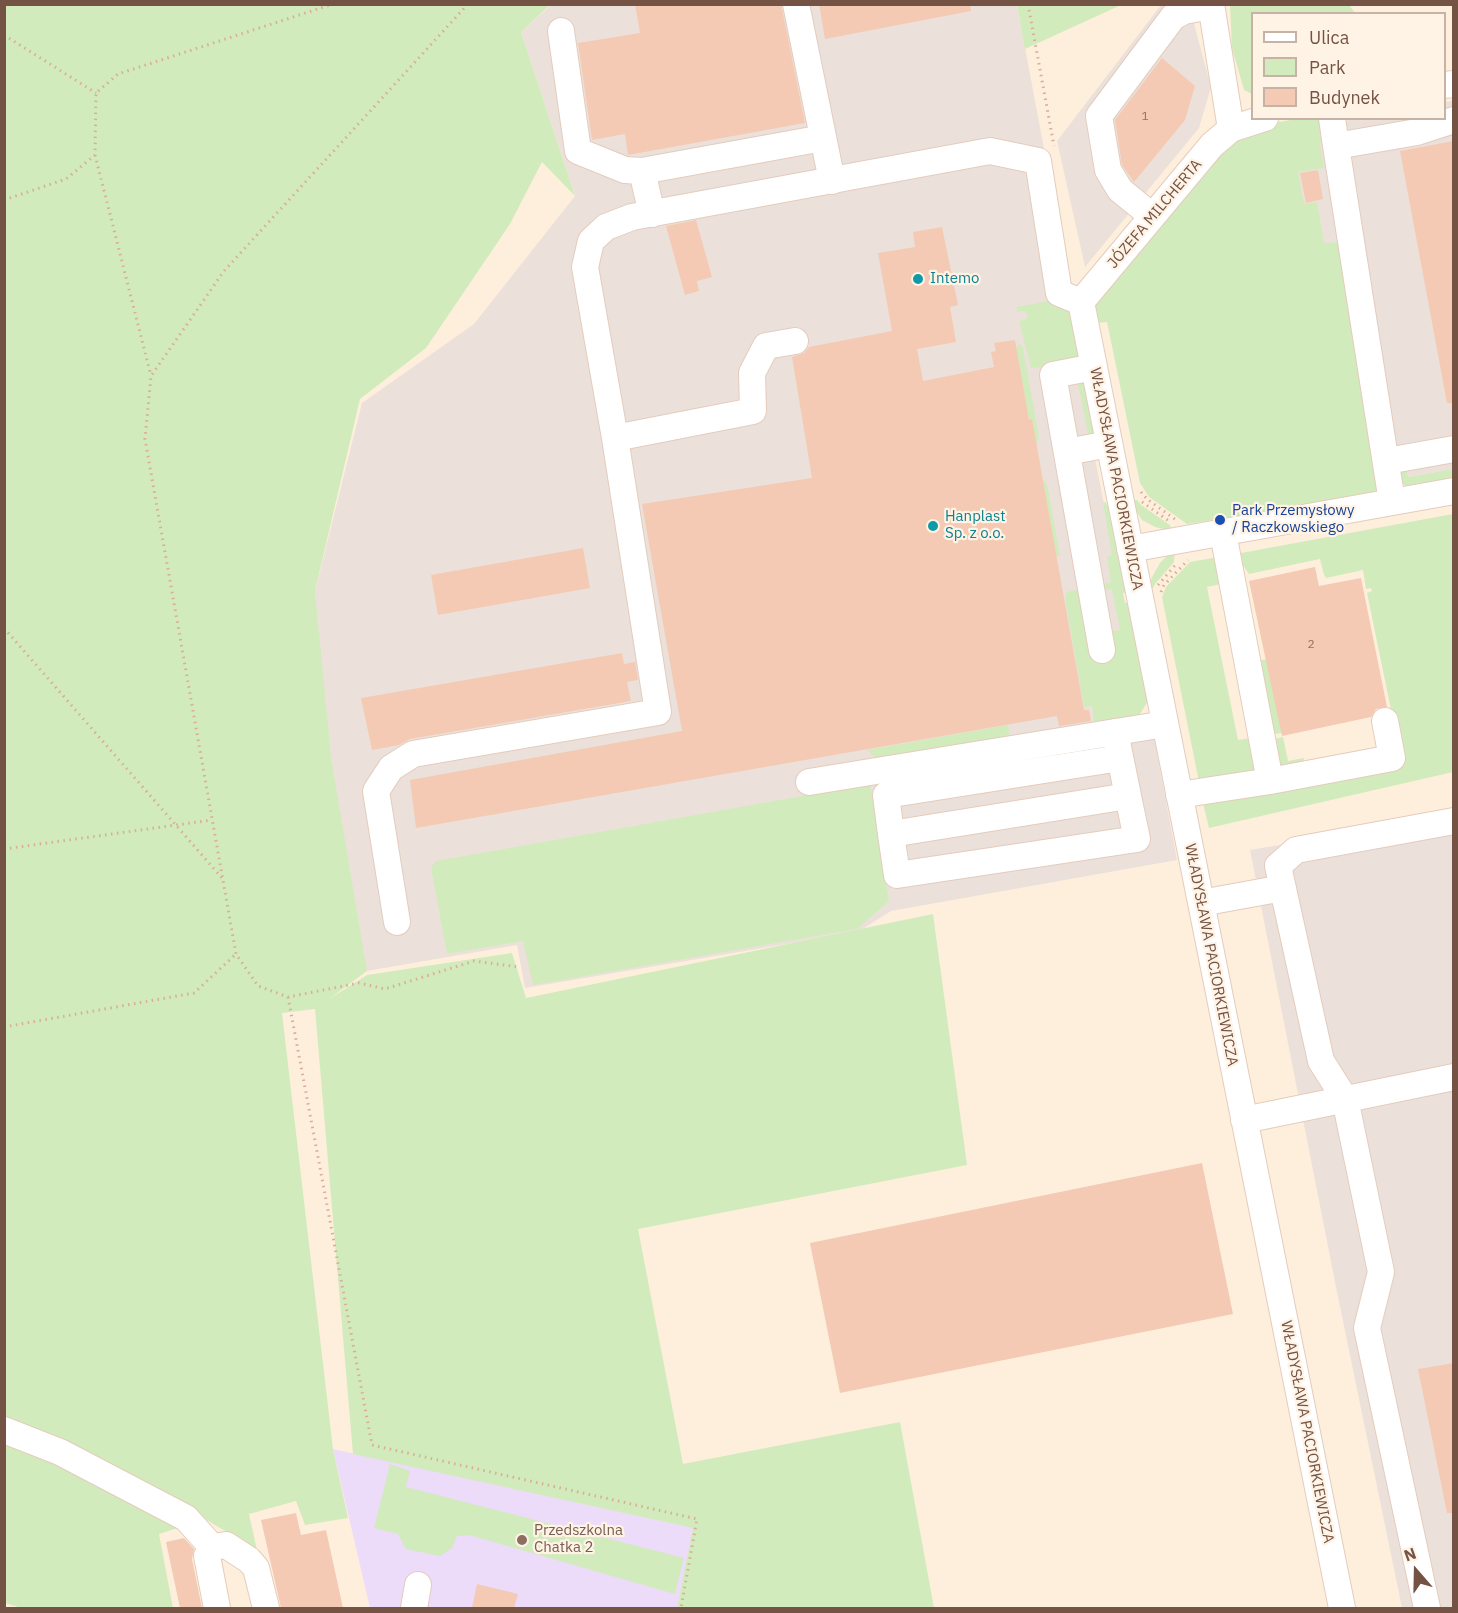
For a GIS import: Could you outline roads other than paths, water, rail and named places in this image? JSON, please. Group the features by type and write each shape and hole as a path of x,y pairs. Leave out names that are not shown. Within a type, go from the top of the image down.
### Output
{"street":[{"path":"796,4 832,181"},
{"path":"1152,216 1120,190 1108,170 1099,116 1173,17 1184,11 1211,5 1231,129 1259,120"},
{"path":"561,31 578,151 625,170 642,171 823,138"},
{"path":"1332,120 1392,502"},
{"path":"1336,146 1417,132 1454,120"},
{"name":"JÓZEFA MILCHERTA","path":"1082,302 1212,145 1231,129"},
{"path":"397,922 376,792 391,768 413,754 658,712 615,438 585,267 591,241 606,227 632,217 990,151 1038,161 1059,293 1082,302"},
{"path":"642,171 652,214"},
{"name":"WŁADYSŁAWA PACIORKIEWICZA","path":"1082,302 1342,1608"},
{"path":"615,438 753,411 752,373 766,346 795,341"},
{"path":"1094,368 1053,375 1102,650"},
{"path":"1067,452 1109,444"},
{"path":"1387,461 1454,449"},
{"path":"1130,549 1454,491"},
{"path":"1223,533 1270,782"},
{"path":"1179,795 1270,782 1392,758 1384,721"},
{"path":"809,782 1165,724"},
{"path":"1115,732 1137,839 897,875 886,795 1120,758"},
{"path":"891,834 1128,796"},
{"path":"1427,1608 1367,1328 1381,1272 1345,1098 1321,1061 1278,866 1296,850 1454,821"},
{"path":"1201,903 1283,888"},
{"path":"1244,1120 1454,1077"},
{"path":"4,1430 60,1452 186,1518 212,1547"},
{"path":"212,1547 226,1545 249,1560 256,1568 266,1608"},
{"path":"212,1547 207,1556 217,1608"}],"place":[{"name":"Intemo","path":"918,279"},
{"name":"Park Przemysłowy / Raczkowskiego","path":"1220,520"},
{"name":"Hanplast Sp. z o.o.","path":"933,526"},
{"name":"Przedszkolna Chatka 2","path":"522,1540"}]}
